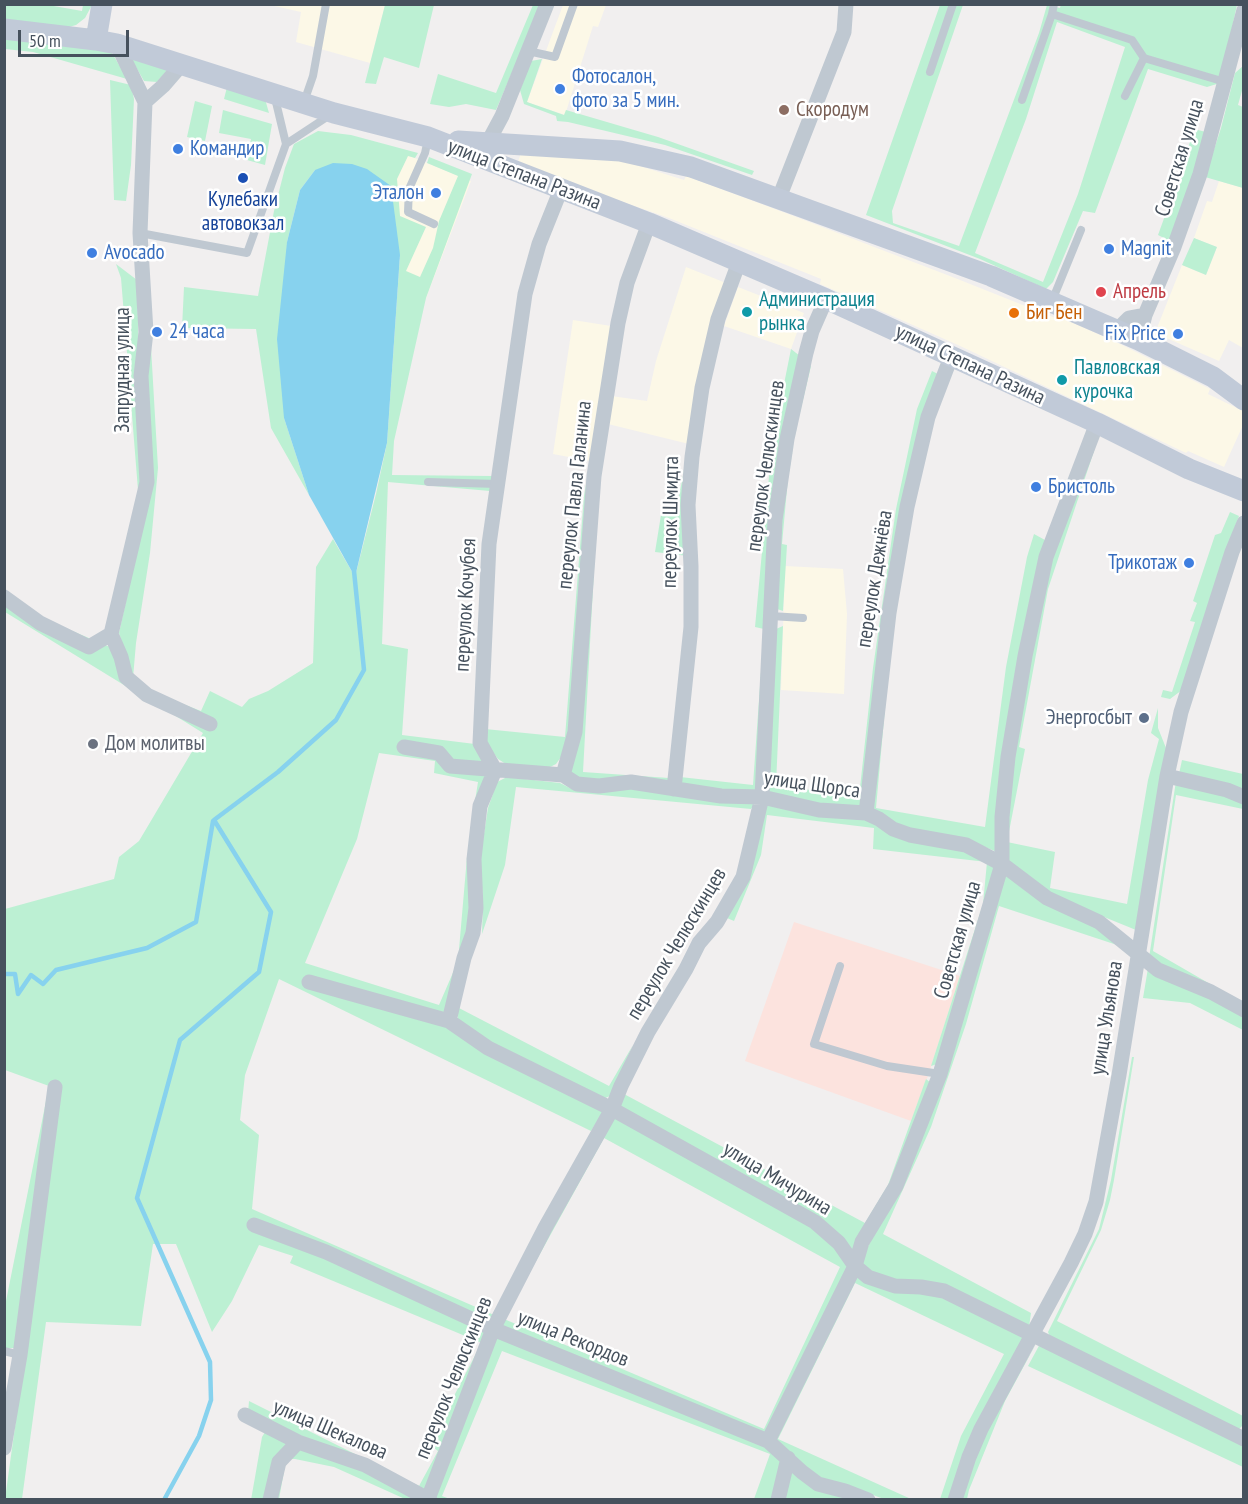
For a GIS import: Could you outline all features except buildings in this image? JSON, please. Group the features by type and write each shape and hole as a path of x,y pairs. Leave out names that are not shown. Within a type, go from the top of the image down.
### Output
{"main road":[{"path":"96,40 102,4"},
{"name":"улица Степана Разина","path":"4,29 117,44 334,113 513,158 620,151 692,167 991,276 1139,340 1213,377 1244,400"},
{"name":"улица Степана Разина","path":"428,137 487,144 561,189 649,223 826,299 1096,423 1189,469 1244,491"}],"street":[{"path":"487,144 501,116 547,4"},
{"path":"779,198 844,32 846,4"},
{"name":"Советская улица","path":"1139,340 1145,315 1174,247 1200,174 1225,82 1238,53 1244,10"},
{"name":"Запрудная улица","path":"111,634 147,482 141,376 146,332 140,233 145,102 117,44"},
{"path":"145,102 182,64"},
{"name":"переулок Кочубея","path":"495,770 480,743 489,544 525,294 539,244 561,189"},
{"name":"переулок Павла Галанина","path":"563,775 575,732 594,476 618,323 627,283 649,223"},
{"name":"переулок Шмидта","path":"674,789 690,627 691,566 688,505 692,457 702,388 718,320 739,262"},
{"name":"переулок Челюскинцев","path":"429,1499 493,1329 545,1228 612,1109 648,1032 699,943 717,921 743,878 762,797 775,520 787,439 806,353 812,331 826,299"},
{"path":"1117,330 1129,318 1145,315"},
{"name":"переулок Дежнёва","path":"866,813 889,613 907,507 928,417 951,357"},
{"name":"Советская улица","path":"768,1441 855,1266 862,1242 896,1186 940,1074 1002,864 1002,817 1008,757 1025,656 1046,557 1096,423"},
{"name":"улица Ульянова","path":"955,1500 981,1429 1076,1253 1096,1202 1167,776 1185,702 1232,552 1244,523"},
{"path":"4,597 40,623 89,647 111,634 126,677 147,695 210,724"},
{"name":"улица Щорса","path":"404,747 439,753 450,766 563,775 577,784 599,786 631,782 721,796 762,797 819,810 866,813 893,829 910,835 966,845 1002,864 1047,898 1099,921 1158,970 1211,992 1244,1010"},
{"path":"449,1021 464,958 473,933 476,908 474,859 480,806 495,770"},
{"path":"1167,776 1227,790 1244,797"},
{"name":"улица Мичурина","path":"309,982 449,1021 488,1048 612,1109 815,1222 839,1243 855,1266 868,1277 895,1287 921,1287 944,1291 1241,1435"},
{"path":"4,1448 12,1353 55,1087"},
{"name":"улица Рекордов","path":"254,1225 326,1252 493,1329 768,1441 818,1484 868,1500"},
{"name":"улица Шекалова","path":"246,1415 298,1442 365,1465 429,1499"},
{"path":"270,1500 279,1462 298,1442"},
{"path":"778,1500 788,1458"}],"lane":[{"path":"303,103 313,76 326,4"},
{"path":"528,51 555,57 574,4"},
{"path":"930,72 953,4"},
{"path":"1022,100 1054,4"},
{"path":"1052,14 1132,40 1144,58 1225,82"},
{"path":"1125,96 1144,58"},
{"path":"140,233 247,253 286,144 274,94"},
{"path":"286,144 334,113"},
{"path":"428,137 425,153 409,189 408,212 434,224"},
{"path":"1052,302 1081,230"},
{"path":"428,482 498,484"},
{"path":"771,616 803,618"},
{"path":"840,966 814,1044 887,1066 940,1074"}],"shaded area":[{"path":"270,5 385,5 370,63 296,42 301,12"},
{"path":"563,5 606,5 598,27 593,26 565,115 527,102"},
{"path":"521,153 621,160 684,180 686,176 791,215 1058,319 1060,317 1118,343 1210,389 1208,394 1243,411 1243,425 1224,467 1188,451 1186,453 958,345 820,284 821,279 669,218 517,165"},
{"path":"405,154 471,181 426,298 398,288 400,255 391,186"},
{"path":"1219,181 1243,188 1243,348 1229,340 1219,361 1155,333 1182,265 1206,275 1217,247 1194,238 1207,201 1212,202"},
{"path":"686,267 726,283 689,444 608,424 611,396 647,401 656,361"},
{"path":"738,287 804,313 791,349 724,326"},
{"path":"573,320 611,326 590,461 553,454"},
{"path":"785,566 843,569 847,614 844,694 781,690"},
{"path":"794,922 960,976 911,1121 745,1061"}],"green space":[{"path":"1061,4 1237,5 1220,83 1207,87 1148,69 1095,213 1083,211 1053,282 1046,289 980,259 866,215 940,5 963,5 892,211 893,223 959,246 1039,33 1047,5 1060,8","holes":["1057,22 1125,47 1078,194 1043,282 975,253 1026,119"]},
{"path":"4,5 48,5 82,11 83,5 92,5 85,18 76,25 62,29 5,24"},
{"path":"385,5 434,5 419,68 384,57 376,84 365,83"},
{"path":"533,5 541,5 496,110 466,104 449,107 430,104 438,74 496,93"},
{"path":"4,38 111,51 127,79 33,52 5,49"},
{"path":"129,55 169,68 157,82 144,81"},
{"path":"542,59 527,102 564,115 566,110 658,137 754,171 752,175 665,145 557,121 556,116 524,104 520,90 531,61"},
{"path":"1243,66 1243,87 1238,105 1243,107 1243,188 1205,177 1235,73"},
{"path":"110,80 131,85 134,99 131,165 126,201 114,200"},
{"path":"227,87 265,99 269,113 224,99"},
{"path":"195,101 212,106 205,141 187,137"},
{"path":"223,110 272,124 265,165 247,160 251,139 219,133"},
{"path":"1194,129 1206,132 1197,170 1168,247 1162,244 1164,238 1158,235"},
{"path":"318,131 351,135 418,153 415,158 408,156 397,179 400,216 426,227 406,271 420,277 433,248 439,221 458,176 427,163 429,157 472,174 426,298 394,441 392,475 492,476 490,491 388,482 382,644 408,649 402,735 475,744 487,765 437,757 488,776 475,801 478,782 434,773 435,761 379,753 357,839 305,963 439,1005 458,961 467,857 471,907 447,1027 604,1111 591,1131 279,979 245,1075 240,1120 259,1135 252,1209 494,1315 489,1321 324,1256 485,1330 482,1343 290,1263 293,1256 259,1245 232,1301 212,1332 176,1244 153,1244 141,1326 46,1322 22,1499 5,1499 30,1318 17,1348 5,1348 5,1306 49,1086 5,1070 5,909 114,879 119,857 139,841 203,733 150,700 147,690 201,711 210,691 242,707 249,699 268,691 313,663 316,567 333,539 355,577 376,494 387,443 400,255 315,170 300,190 287,242 284,418 309,495 271,428 256,329 182,328 184,287 258,296 274,211 285,168 294,144"},
{"path":"1194,238 1217,247 1206,275 1182,265"},
{"path":"116,264 137,280 142,481 138,490 121,278"},
{"path":"150,330 158,468 150,553 133,678 119,633 152,481 146,377"},
{"path":"791,349 800,356 781,441 757,793 679,785 680,777 753,785 764,629 755,627 772,444"},
{"path":"808,365 811,366 798,422"},
{"path":"932,371 940,375 923,417 864,808 818,806 767,793 776,629 783,626 776,785 859,797 873,668 896,509 917,409"},
{"path":"794,440 782,544 787,545 783,611 777,609 780,520"},
{"path":"689,444 688,556 655,552 661,515 676,512"},
{"path":"1091,446 1095,448 1048,589 1019,747 1025,749 1007,842 1055,852 1050,888 1127,904 1148,780 1159,739 1151,733 1158,708 1158,728 1166,748 1136,930 1050,895 1007,863 1006,818 1012,759 1049,561"},
{"path":"590,461 570,732 556,764 546,769 509,766 498,759 487,744 485,729 565,737 584,496"},
{"path":"1230,512 1239,516 1182,690 1170,699 1161,697 1163,690 1172,692 1195,622 1190,621 1197,603 1193,601 1215,535 1221,533"},
{"path":"597,515 583,772 669,778 671,785 578,781 568,772"},
{"path":"1034,534 1045,540 1040,557 997,852 968,840 912,831 871,812 893,620 876,808 985,827 1006,667 1027,557"},
{"path":"4,602 110,647 132,690 5,612"},
{"path":"1182,760 1243,774 1243,793 1179,774"},
{"path":"507,777 560,783 576,791 631,786 754,804 751,809 516,787 505,865 482,934 483,902 480,859 488,808 497,782"},
{"path":"1176,781 1243,800 1243,809 1176,795 1153,951 1243,1003 1149,958"},
{"path":"766,801 857,817 966,850 998,868 937,1064 931,1066 983,904 987,862 873,849 874,828 767,815 761,855 734,921 727,918"},
{"path":"1005,872 1099,925 1117,945 999,906 966,1024 931,1127 883,1234 1031,1313 1029,1327 869,1272 859,1264 897,1190"},
{"path":"1148,968 1243,1013 1243,1030 1190,1003 1143,998"},
{"path":"457,1007 609,1086 633,1045 610,1096 603,1099 492,1044 458,1019"},
{"path":"1132,1057 1134,1057 1110,1200 1101,1230 1057,1321 1243,1416 1243,1425 1237,1431 1050,1337 1048,1332 1099,1229 1111,1180"},
{"path":"926,1079 931,1083 891,1184 853,1258 841,1241 621,1109 620,1102 624,1094 865,1223 888,1185"},
{"path":"613,1116 812,1224 837,1246 850,1267 766,1437 498,1327","holes":["604,1138 840,1267 764,1429 504,1319"]},
{"path":"855,1274 944,1295 1025,1335 948,1499 940,1499 961,1436 1004,1354 855,1283 778,1439 911,1499 884,1499 819,1478 772,1441"},
{"path":"496,1337 766,1446 784,1461 774,1499 754,1499 770,1454 502,1351 442,1496 450,1499 432,1497"},
{"path":"1038,1340 1005,1401 967,1499 960,1500 986,1431"},
{"path":"1041,1342 1243,1443 1243,1467 1028,1366"},
{"path":"481,1344 426,1494 248,1413 249,1401 419,1486 438,1451 429,1444"},
{"path":"267,1429 294,1444 266,1499 251,1500 262,1437"},
{"path":"300,1447 364,1469 424,1499 405,1499 334,1467 291,1459 285,1466 279,1499 272,1500 282,1464"},
{"path":"791,1467 857,1500 782,1500"}],"water":[{"path":"333,163 352,164 367,169 391,186 400,255 387,443 355,577 309,495 284,418 277,339 287,242 300,190 315,170"}],"waterway":[{"path":"164,1500 199,1436 211,1400 210,1362 137,1198 180,1040 259,972 271,912 214,820 278,772 336,720 364,670 354,571"},
{"path":"4,974 15,974 18,994 31,975 43,984 56,970 147,948 196,922 213,821"}],"place":[{"name":"Фотосалон, фото за 5 мин.","path":"560,89"},
{"name":"Скородум","path":"784,110"},
{"name":"Командир","path":"178,149"},
{"name":"Кулебаки автовокзал","path":"243,178"},
{"name":"Эталон","path":"436,193"},
{"name":"Magnit","path":"1109,249"},
{"name":"Avocado","path":"92,253"},
{"name":"Апрель","path":"1101,292"},
{"name":"Администрация рынка","path":"747,312"},
{"name":"Биг Бен","path":"1014,313"},
{"name":"24 часа","path":"157,332"},
{"name":"Fix Price","path":"1178,334"},
{"name":"Павловская курочка","path":"1062,380"},
{"name":"Бристоль","path":"1036,487"},
{"name":"Трикотаж","path":"1189,563"},
{"name":"Энергосбыт","path":"1144,718"},
{"name":"Дом молитвы","path":"93,744"}]}
